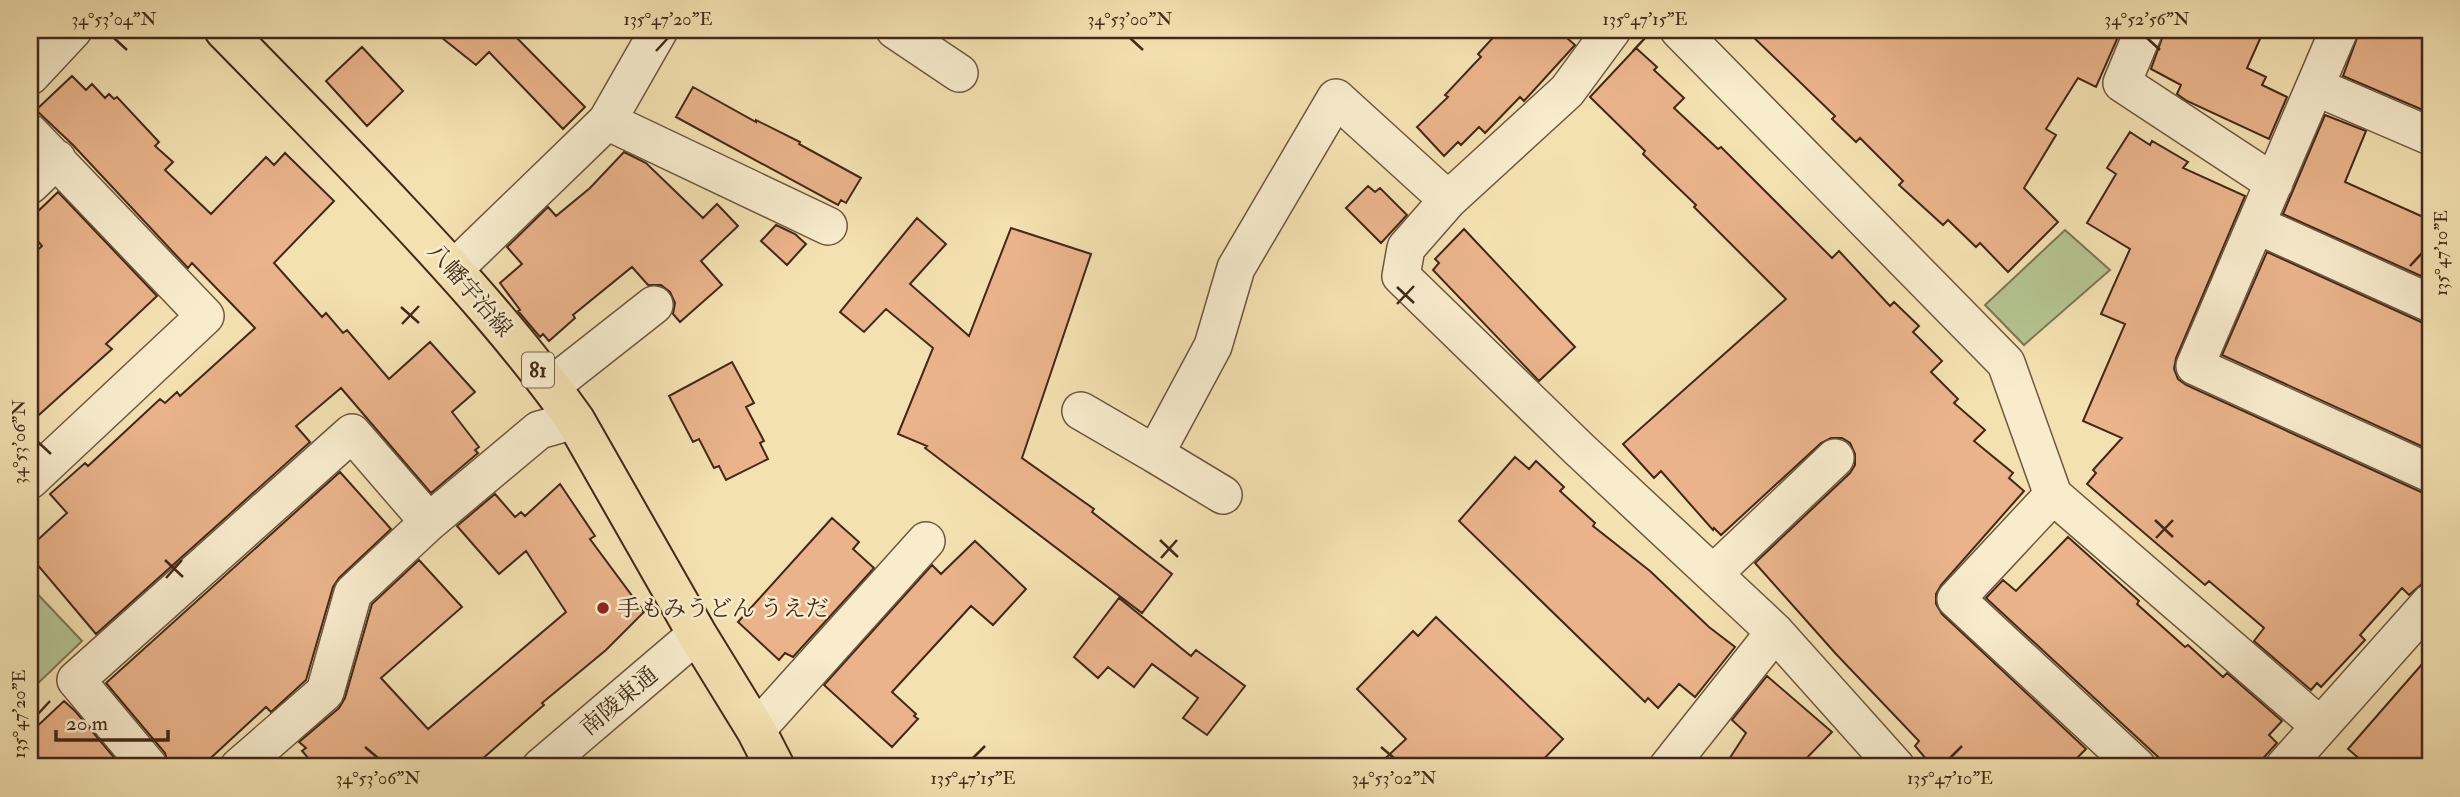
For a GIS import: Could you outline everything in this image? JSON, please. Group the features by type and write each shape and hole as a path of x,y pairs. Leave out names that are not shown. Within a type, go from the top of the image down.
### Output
{"main road":[{"name":"八幡宇治線","path":"224,30 454,269 551,386 575,420 775,767"}],"street":[{"path":"30,75 74,30"},
{"path":"895,30 959,73"},
{"path":"1612,30 1567,91 1448,200 1406,248 1401,276 1775,632 1896,767"},
{"path":"1679,30 2006,363 2053,495 2320,726"},
{"path":"2144,30 2122,83 2274,183"},
{"path":"2339,30 2195,366 2430,473"},
{"path":"454,269 607,121 657,31"},
{"path":"2316,87 2430,136"},
{"path":"1155,454 1213,346 1236,268 1336,98 1448,200"},
{"path":"607,121 828,226"},
{"path":"30,133 205,316 30,480"},
{"path":"30,185 57,159"},
{"path":"2257,225 2430,303"},
{"path":"551,386 654,305"},
{"path":"1081,411 1223,495"},
{"path":"239,767 325,692 353,593 429,522 539,430 575,420"},
{"path":"149,767 76,680 352,433 429,522"},
{"path":"1713,574 1835,458"},
{"path":"2053,495 1955,600 2137,767"},
{"path":"756,730 926,541"},
{"path":"2284,767 2430,603"},
{"path":"1668,767 1775,632"},
{"name":"南陵東通","path":"541,767 697,634"}],"green space":[{"path":"2065,230 2110,270 2024,345 1985,305"},
{"path":"30,586 82,641 30,691"}],"building":[{"path":"432,30 509,30 585,107 563,129 489,52 476,65"},
{"path":"1500,30 1558,30 1575,45 1524,101 1520,97 1485,133 1479,127 1461,145 1458,142 1444,156 1417,127 1448,97 1445,95 1481,57 1478,54"},
{"path":"1746,30 2121,30 2096,87 2078,78 2046,129 2056,135 2024,188 2058,222 2008,272 1980,243 1976,247 1948,220 1943,225 1899,185 1903,181 1860,138 1856,142 1832,119 1835,116"},
{"path":"2165,30 2264,30 2247,68 2266,77 2262,85 2287,97 2269,139 2187,101 2177,94 2181,85 2151,69"},
{"path":"2360,30 2430,30 2430,113 2343,76"},
{"path":"362,47 403,91 367,126 326,81"},
{"path":"1636,48 1657,67 1654,70 1684,98 1674,108 1718,149 1721,147 1832,258 1839,251 1890,306 1894,302 1919,326 1913,332 1942,361 1931,372 1958,399 1954,403 1985,430 1974,441 2013,473 2009,478 2024,491 1941,585 1936,594 1936,604 1942,614 2086,749 2068,767 1933,767 1915,746 1919,741 1755,563 1850,473 1855,465 1855,454 1850,443 1842,438 1831,438 1821,443 1721,535 1714,528 1713,530 1661,471 1654,478 1623,444 1786,299 1590,97"},
{"path":"72,76 86,90 92,84 105,98 109,94 114,99 117,97 159,142 155,146 173,162 165,170 211,214 266,157 274,165 285,153 334,201 274,263 322,317 326,313 343,333 347,330 389,379 430,342 475,392 452,412 479,447 475,450 478,453 431,493 341,388 296,426 310,442 96,634 30,556 30,547 67,513 50,494 85,463 88,466 160,399 165,403 177,392 180,396 255,328 192,263 188,268 73,145 36,110"},
{"path":"693,87 756,122 800,142 799,144 861,178 846,203 841,200 838,205 676,117"},
{"path":"2325,115 2366,131 2345,182 2430,220 2430,280 2283,214"},
{"path":"2130,132 2150,145 2152,141 2188,162 2183,168 2245,196 2176,358 2174,369 2178,379 2186,385 2430,494 2430,583 2423,583 2409,595 2402,588 2360,635 2365,640 2321,687 2317,683 2311,690 2254,641 2264,628 2209,581 2205,585 2087,484 2096,473 2093,470 2122,438 2083,421 2125,324 2101,314 2130,249 2087,223 2116,174 2107,168"},
{"path":"624,152 646,163 703,218 717,204 738,226 701,261 722,285 680,322 673,314 675,303 670,292 661,285 648,285 632,267 573,315 575,318 549,341 543,334 540,337 518,311 520,310 500,283 522,264 507,247 548,207 556,216 590,188"},
{"path":"1368,186 1375,192 1380,188 1407,215 1381,243 1346,208"},
{"path":"58,192 157,296 106,344 112,349 30,423 30,257 42,246 30,232 30,219"},
{"path":"917,218 946,244 910,284 969,336 1011,228 1091,254 1022,458 1094,509 1092,512 1172,574 1142,613 925,448 927,446 898,434 933,348 886,309 864,332 840,312"},
{"path":"776,225 795,234 806,244 787,265 761,241"},
{"path":"1464,229 1575,347 1539,381 1433,270 1439,263 1435,259"},
{"path":"2267,252 2430,324 2430,450 2222,355"},
{"path":"732,362 754,403 746,407 764,441 760,443 768,459 726,480 719,466 714,468 699,439 693,442 669,396"},
{"path":"1515,457 1529,469 1536,461 1564,487 1560,491 1595,523 1593,526 1650,571 1709,627 1735,647 1695,697 1679,684 1658,708 1648,698 1645,702 1459,521"},
{"path":"340,472 391,529 339,578 333,587 306,680 271,712 266,707 201,767 169,767 165,753 106,683"},
{"path":"560,484 595,536 590,539 644,612 606,650 542,703 544,705 473,767 316,767 302,751 306,748 299,742 339,708 345,698 372,604 419,560 462,607 381,678 428,729 566,612 526,551 499,574 457,526 495,494 515,517 521,512 525,516"},
{"path":"832,518 859,542 853,549 874,568 793,657 785,653 779,660 738,622"},
{"path":"2068,537 2185,647 2188,645 2223,677 2227,673 2282,721 2269,735 2277,743 2255,767 2169,767 1986,598 2003,580 2016,591"},
{"path":"975,541 1026,589 993,625 971,606 892,692 918,719 892,747 824,685 932,565 941,574"},
{"path":"1119,598 1191,656 1196,650 1245,686 1207,735 1183,718 1198,698 1152,664 1134,687 1108,667 1098,678 1074,657"},
{"path":"1436,617 1563,739 1536,767 1376,767 1406,739 1357,689 1413,631 1418,636"},
{"path":"2430,655 2430,767 2369,767 2348,749"},
{"path":"1767,676 1832,732 1798,767 1724,767 1746,733 1732,720"},
{"path":"64,701 122,767 41,767 30,755 30,733"}],"place":[{"name":"手もみうどん うえだ","path":"603,608"}]}
